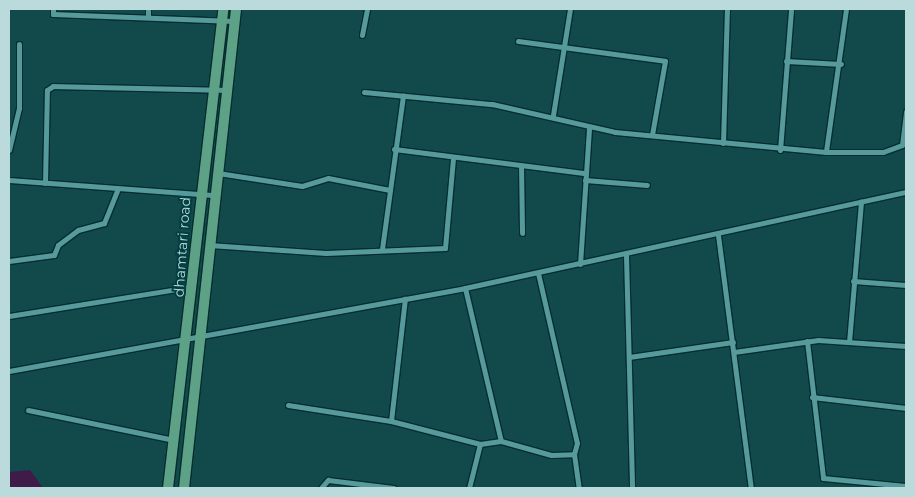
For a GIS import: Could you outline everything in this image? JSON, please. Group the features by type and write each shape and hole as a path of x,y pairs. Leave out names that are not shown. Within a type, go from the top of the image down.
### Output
{"main road":[{"name":"dhamtari road","path":"168,488 189,336 199,196 223,9"},
{"path":"184,488 202,333 214,195 236,9"}],"street":[{"path":"53,9 53,14 235,21"},
{"path":"148,9 148,17"},
{"path":"362,35 367,9"},
{"path":"553,115 570,9"},
{"path":"723,142 726,9"},
{"path":"780,150 791,9"},
{"path":"826,152 840,64 846,9"},
{"path":"518,41 665,61 652,135"},
{"path":"9,150 18,108 19,44"},
{"path":"786,60 840,64"},
{"path":"45,184 47,90 53,86 227,90"},
{"path":"364,92 430,95 553,115 589,127 780,150 826,152 883,152 902,145 906,111"},
{"path":"382,249 394,149 403,95"},
{"path":"580,264 589,127"},
{"path":"394,149 453,159 585,174"},
{"path":"209,245 326,252 446,248 453,159"},
{"path":"521,166 522,233"},
{"path":"217,173 302,186 328,178 390,190"},
{"path":"9,180 116,190 199,196 214,195"},
{"path":"585,180 647,185"},
{"path":"9,261 54,255 58,244 78,230 104,223 116,190"},
{"path":"9,371 202,333 464,288 626,255 906,192"},
{"path":"849,342 861,202"},
{"path":"718,235 751,488"},
{"path":"626,255 632,488"},
{"path":"538,273 577,443 574,454 579,488"},
{"path":"853,281 906,285"},
{"path":"9,316 192,286"},
{"path":"464,288 501,441"},
{"path":"392,421 405,298"},
{"path":"734,352 807,341 906,346"},
{"path":"807,341 822,478 906,486"},
{"path":"630,357 733,342"},
{"path":"812,397 906,408"},
{"path":"288,405 392,421 480,444 501,441 551,455 574,454"},
{"path":"28,410 175,440"},
{"path":"469,488 480,444"},
{"path":"321,488 328,480 394,488"}],"shaded area":[{"path":"30,470 43,488 9,488 9,472"}]}
